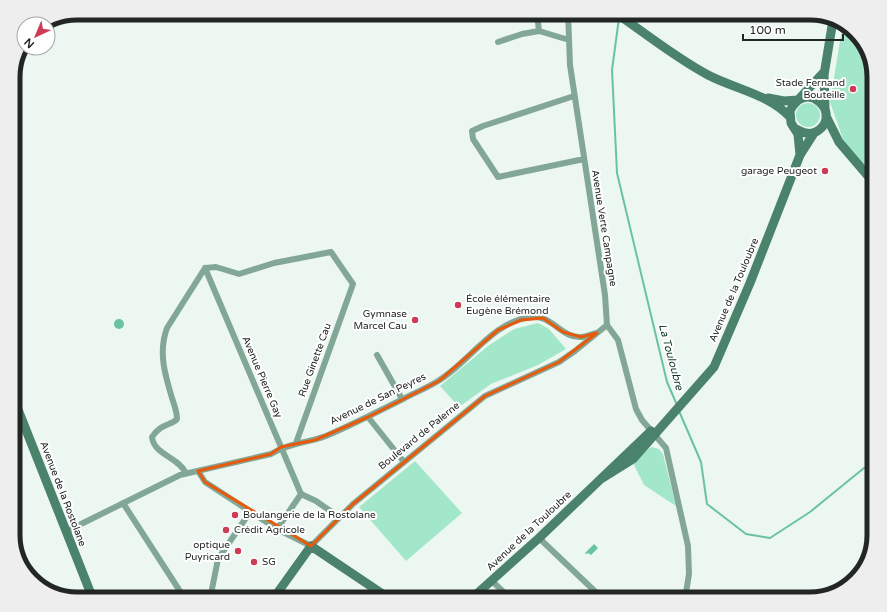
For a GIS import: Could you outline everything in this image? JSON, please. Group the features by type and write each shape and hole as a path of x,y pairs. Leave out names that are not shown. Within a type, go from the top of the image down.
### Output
{"street":[{"path":"538,20 539,31"},
{"name":"Avenue Verte Campagne","path":"568,20 570,65 605,295 607,325"},
{"path":"626,20 698,69 754,94 782,109 790,117 796,129 800,155"},
{"path":"815,132 825,123 824,73 832,25"},
{"path":"498,42 522,34 539,31 569,40"},
{"path":"790,117 793,104 817,87 824,73"},
{"path":"754,94 773,100 814,98 820,102 839,142"},
{"path":"574,96 483,126 472,131 473,140 498,177 584,159"},
{"path":"796,129 803,133 825,132 839,142 867,175"},
{"name":"Avenue de la Touloubre","path":"479,592 602,479 633,459 653,432 684,402 714,367 750,283 800,155 815,132"},
{"name":"Rue Ginette Cau","path":"205,268 216,267 238,274 274,262 331,252 353,284 296,443"},
{"path":"186,473 181,464 156,448 152,437 160,428 177,419 164,372 162,355 163,337 166,328 205,268"},
{"name":"Avenue Pierre Gay","path":"205,268 301,494"},
{"name":"Avenue de San Peyres","path":"65,532 186,473 272,454 281,447 315,440 368,417 439,381 498,330 521,320 533,317 543,318 551,322 563,332 581,337 597,333"},
{"path":"607,325 618,340 636,409 666,448 685,525 689,574 686,592"},
{"name":"Boulevard de Palerne","path":"278,592 311,546 339,517 485,396 559,362 607,325"},
{"path":"377,355 402,399"},
{"name":"Avenue de la Rostolane","path":"20,415 65,532 90,592"},
{"path":"368,417 404,462"},
{"path":"198,471 205,482 250,512 277,529 311,546 380,592"},
{"path":"277,529 301,494 316,501 339,517"},
{"path":"123,503 180,592"},
{"path":"211,592 218,559 250,512"},
{"path":"539,538 596,592"},
{"path":"492,581 504,592"}],"highlighted area":[{"path":"543,318 563,332 581,337 597,333 559,362 485,396 353,504 311,546 205,482 198,471 271,454 281,447 315,440 368,417 439,381 498,330 521,320"}],"shaded area":[{"name":"Stade Fernand Bouteille","path":"842,30 853,39 863,55 867,70 867,168 845,145 830,102"},
{"path":"808,103 817,106 820,115 817,124 808,127 799,124 796,115 799,106"},
{"path":"117,319 121,319 123,320 123,328 117,329 114,326 114,322"},
{"path":"538,323 549,329 566,349 538,365 491,384 459,407 440,386 488,346 514,329"},
{"path":"652,447 659,449 663,454 676,506 644,485 633,463"},
{"path":"415,461 462,513 406,561 359,507"},
{"path":"594,544 598,548 591,555 588,553 586,554 585,553"}],"waterway":[{"name":"La Touloubre","path":"619,20 612,70 617,173 667,382 677,405"},
{"name":"La Touloubre","path":"679,411 701,462 707,504 746,534 770,538 810,512 864,468 867,467"}],"place":[{"name":"Stade Fernand Bouteille","path":"853,89"},
{"name":"garage Peugeot","path":"825,171"},
{"name":"École élémentaire Eugène Brémond","path":"458,305"},
{"name":"Gymnase Marcel Cau","path":"415,320"},
{"name":"Boulangerie de la Rostolane","path":"235,515"},
{"name":"Crédit Agricole","path":"226,530"},
{"name":"optique Puyricard","path":"238,551"},
{"name":"SG","path":"254,562"}]}
